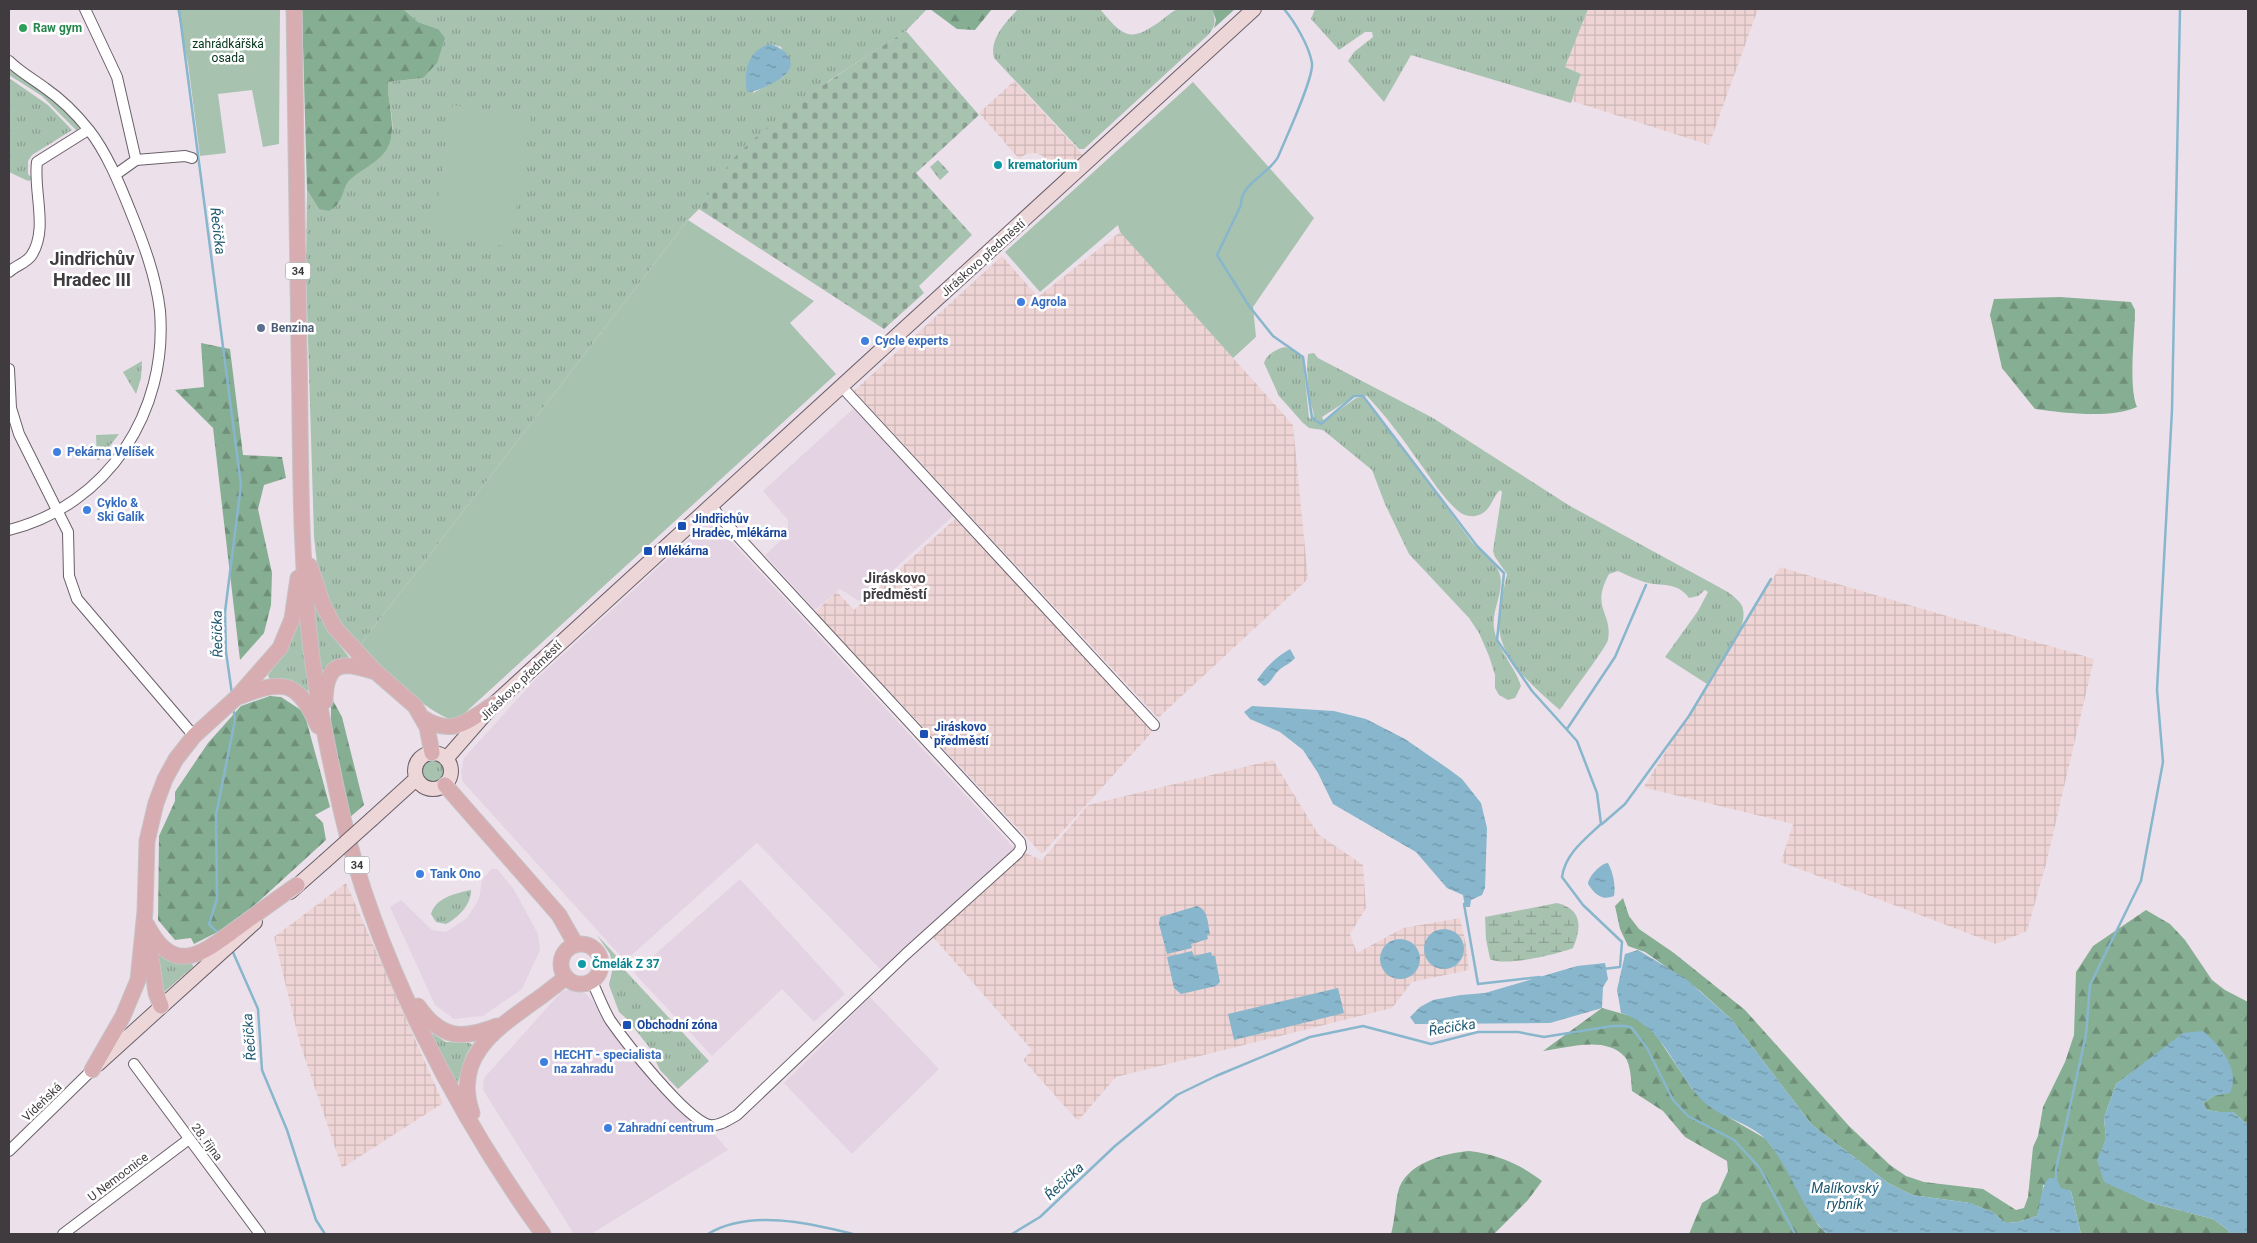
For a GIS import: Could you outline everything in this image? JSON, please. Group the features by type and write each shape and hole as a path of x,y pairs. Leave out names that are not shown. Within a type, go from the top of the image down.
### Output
{"main road":[{"name":"34","path":"294,9 303,539 311,651 327,744 343,817 364,891 400,981 454,1093 484,1145 543,1234"},
{"name":"Jiráskovo předměstí","path":"439,756 1254,9"},
{"path":"303,539 323,605 330,620 341,637 377,673 415,706 423,718 439,756 451,769 449,780 445,785 435,790 429,789 416,779 416,764 423,757 439,756"},
{"path":"92,1070 123,1016 138,980 146,918 147,841 156,803 172,766 194,736 237,698 274,656 285,638 295,601 303,539"},
{"path":"324,722 325,687 334,669 349,664 377,673"},
{"path":"237,698 269,686 291,688 301,696 312,710 327,744"},
{"path":"423,718 433,724 449,728 464,723 494,704"},
{"path":"92,1070 161,1006 416,779"},
{"path":"445,785 554,908 576,945"},
{"path":"146,918 160,945 171,954 180,956 193,955 212,947 297,885"},
{"path":"146,918 156,993 161,1006"},
{"path":"588,945 594,948 601,959 600,972 592,982 579,985 566,977 562,969 562,957 570,947 588,945"},
{"path":"484,1145 466,1093 467,1074 481,1045 503,1023 566,977"},
{"path":"138,980 146,995 161,1006"},
{"path":"400,981 426,1017 447,1033 469,1035 503,1023"}],"street":[{"path":"85,9 117,77 135,148 136,160"},
{"path":"9,61 56,96 88,130 115,175 146,249 160,310 159,354 148,403 129,444 98,483 59,511 35,523 9,530"},
{"path":"9,272 30,257 36,248 39,234 37,162 88,130"},
{"path":"115,175 136,160 185,156 192,158"},
{"path":"9,369 13,417 25,449 59,511 68,532 69,576 78,599 194,736"},
{"path":"842,388 1154,724"},
{"path":"592,982 609,1018 650,1071 695,1119 711,1125 722,1123 737,1115 906,954 1018,853 1021,848 1020,842 720,518 711,505"},
{"name":"28. října","path":"134,1064 260,1234"},
{"name":"Vídeňská","path":"9,1151 92,1070"},
{"name":"U Nemocnice","path":"63,1234 189,1139"}],"shaded area":[{"path":"1588,9 1758,9 1709,145 1572,101 1581,74 1565,67"},
{"path":"1014,81 1085,157 1063,177 1043,156 1035,153 1026,154 1019,159 979,113"},
{"path":"1120,232 1293,425 1308,579 1158,718 854,391 1002,256 1038,297"},
{"path":"854,408 953,516 859,601 840,589 815,610 765,555 788,534 788,520 763,491"},
{"path":"711,519 1015,849 882,971 757,843 625,961 463,782 461,772 464,758 532,683"},
{"path":"955,519 1154,730 1042,854 815,612 837,592 854,610"},
{"path":"1780,567 2094,659 2046,864 2027,931 1996,944 1781,862 1793,824 1646,788 1645,785"},
{"path":"1273,760 1318,834 1363,865 1366,908 1350,934 1357,953 1403,928 1460,918 1469,970 1412,982 1392,1008 1116,1077 1078,1121 1023,1060 1032,1050 933,937 1023,852 1042,860 1088,805"},
{"path":"491,869 497,869 513,888 538,934 540,950 522,989 483,1016 454,1019 435,1005 390,907 401,900 432,930 446,932 467,918 479,899 482,880"},
{"path":"740,879 845,994 814,1022 782,989 712,1056 634,973"},
{"path":"346,883 443,1103 342,1168 300,1044 274,937"},
{"path":"573,988 587,995 663,1076 728,1150 591,1234 574,1234 483,1090 484,1078 562,991"},
{"path":"870,997 939,1069 852,1154 784,1083"}],"green space":[{"path":"1182,8 1212,9 1214,23 1213,29 1208,35 1084,149 1079,149 994,58 993,51 996,38 1018,9 1100,9 1115,26 1128,34 1142,32 1174,11"},
{"name":"zahrádkářšká osada","path":"177,9 280,9 279,144 263,147 252,90 218,94 226,153 200,156 188,63"},
{"path":"302,9 403,9 418,22 438,29 445,38 437,63 423,78 388,82 392,119 389,145 380,157 350,180 339,202 329,211 319,209 307,190"},
{"path":"403,9 927,9 906,31 830,80 735,158 699,209 688,220 360,645 342,630 329,609 321,585 315,548 306,274 307,190 319,209 339,202 344,188 349,181 375,160 386,148 392,132 388,82 423,78 438,29 418,22","holes":["771,44 781,47 789,70 783,77 753,93"]},
{"path":"930,9 992,9 975,30 957,29"},
{"path":"1212,9 1235,9 1214,28 1216,20"},
{"path":"1315,9 1588,9 1565,67 1581,74 1571,103 1411,55 1384,102 1348,61 1354,52 1373,37 1372,32 1365,32 1339,50 1311,19"},
{"path":"906,31 979,115 916,173 972,235 919,286 924,293 884,329 699,209 731,162 755,138 796,104"},
{"path":"9,66 62,106 79,125 78,132 42,96 9,75"},
{"path":"9,78 48,105 72,130 32,155 28,161 28,174 33,179 28,181 9,172"},
{"path":"1193,82 1314,218 1253,307 1256,337 1233,358 1120,232 1118,225 1040,292 1005,252"},
{"path":"453,105 531,117 510,247 432,235"},
{"path":"938,160 949,172 940,180 930,167"},
{"path":"688,220 814,301 790,323 836,374 456,721 443,716 405,689 360,645"},
{"path":"2060,297 2131,302 2135,310 2132,373 2134,398 2137,407 2126,411 2101,414 2035,409 2002,368 1990,315 1994,299"},
{"path":"201,343 230,349 243,455 282,457 286,478 264,485 258,509 272,573 271,605 264,633 240,660 213,428 175,390 204,387"},
{"path":"1285,347 1296,351 1303,358 1309,418 1313,419 1314,414 1310,402 1307,360 1308,354 1314,353 1318,358 1433,418 1570,506 1732,595 1742,606 1744,615 1742,625 1738,636 1707,684 1665,657 1698,611 1708,592 1705,590 1698,596 1689,598 1674,587 1644,582 1618,571 1609,574 1602,595 1603,610 1609,631 1606,645 1560,710 1519,671 1504,647 1500,634 1500,609 1507,574 1493,551 1502,492 1500,490 1484,512 1475,516 1461,513 1442,493 1401,436 1367,396 1356,395 1322,417 1324,421 1356,398 1362,397 1367,400 1471,541 1497,567 1501,586 1494,614 1494,628 1502,651 1521,686 1515,698 1508,700 1499,695 1495,688 1495,675 1489,656 1479,633 1469,618 1409,554 1385,504 1372,470 1323,430 1309,428 1279,396 1264,363 1272,352"},
{"path":"142,361 141,378 136,394 123,372"},
{"path":"119,434 99,460 97,460 96,435"},
{"path":"317,606 333,637 349,657 332,663 324,671 320,669 313,607"},
{"path":"298,617 301,618 310,690 304,692 270,680 268,675 286,651"},
{"path":"270,696 281,697 304,712 330,807 315,815 323,823 326,840 235,923 194,944 191,938 175,940 158,920 159,836 175,801 175,792 208,743 241,706"},
{"path":"331,697 342,717 364,805 349,818 331,729"},
{"path":"433,760 442,763 445,772 442,781 433,784 424,781 421,772 424,763"},
{"path":"471,890 467,906 460,914 446,924 436,922 431,914 437,904 448,897"},
{"path":"1623,898 1629,916 1639,929 1674,953 1745,1010 1849,1126 1890,1165 1906,1176 1924,1182 1983,1189 2016,1210 2024,1208 2028,1197 2033,1147 2038,1136 2043,1107 2065,1062 2074,1035 2076,972 2093,946 2146,910 2170,924 2185,940 2212,980 2225,990 2248,1002 2248,1125 2233,1112 2207,1110 2203,1103 2214,1096 2149,1060 2116,1084 2104,1118 2106,1139 2103,1147 2119,1188 2148,1202 2213,1219 2228,1230 2230,1234 2081,1234 2071,1191 2043,1185 2042,1203 2037,1216 2018,1222 2006,1223 1992,1212 1970,1203 1912,1195 1888,1183 1812,1125 1731,1019 1699,990 1645,952 1628,946 1620,929 1615,906"},
{"path":"1557,903 1571,910 1578,920 1578,933 1573,948 1519,961 1507,962 1490,959 1486,939 1485,917"},
{"path":"597,935 621,961 621,966 709,1061 678,1089 660,1070 649,1047 627,1019 619,1012 609,985 613,967 610,954"},
{"path":"160,953 192,962 193,967 163,993 155,956"},
{"path":"1602,1008 1634,1017 1654,1032 1692,1089 1723,1114 1766,1139 1786,1166 1818,1225 1827,1234 1689,1234 1702,1203 1718,1193 1728,1171 1727,1161 1685,1137 1663,1111 1632,1091 1628,1064 1625,1057 1617,1050 1607,1046 1585,1045 1543,1051"},
{"path":"431,1034 446,1042 470,1043 472,1045 466,1055 456,1086"},
{"path":"1469,1151 1507,1161 1542,1181 1528,1200 1494,1234 1391,1234 1398,1192 1402,1182 1409,1174 1427,1161 1449,1154"}],"water":[{"path":"771,44 782,50 789,57 791,65 789,70 770,85 747,92 746,76 752,56 763,47"},
{"path":"1290,649 1295,658 1293,660 1278,671 1266,685 1264,686 1257,680 1280,655"},
{"path":"1252,706 1334,711 1366,719 1405,739 1462,779 1481,803 1487,828 1485,888 1482,895 1471,900 1470,907 1465,907 1463,895 1447,888 1416,852 1333,804 1318,773 1303,750 1280,732 1250,719 1244,712"},
{"path":"1608,863 1614,879 1615,892 1614,896 1605,898 1596,894 1588,884 1590,877 1595,871"},
{"path":"1197,906 1203,910 1207,917 1210,934 1207,935 1208,939 1191,944 1192,948 1167,954 1159,924 1160,917"},
{"path":"1444,929 1458,935 1464,949 1458,963 1444,969 1430,963 1424,949 1430,935"},
{"path":"1400,939 1414,945 1420,959 1414,973 1400,979 1386,973 1380,959 1386,945"},
{"name":"Malíkovský rybník","path":"1638,950 1686,979 1731,1019 1812,1125 1888,1183 1912,1195 1970,1203 1992,1212 2006,1223 2018,1222 2037,1216 2042,1191 2046,1182 2049,1178 2056,1178 2061,1188 2071,1191 2081,1234 1827,1234 1810,1213 1776,1153 1767,1141 1746,1125 1720,1113 1705,1103 1694,1091 1668,1052 1649,1029 1621,1013 1617,990 1625,954"},
{"path":"1192,951 1194,956 1211,952 1212,956 1215,956 1220,982 1216,986 1181,994 1174,988 1167,957"},
{"path":"1605,963 1608,979 1603,987 1602,1008 1550,1023 1415,1024 1410,1017 1420,1007 1433,1000 1485,993 1577,966"},
{"path":"1338,988 1344,1013 1234,1040 1228,1014"},
{"path":"2203,1031 2227,1059 2233,1075 2233,1084 2230,1093 2214,1096 2203,1103 2207,1110 2233,1112 2248,1125 2248,1234 2230,1234 2228,1230 2213,1219 2148,1202 2104,1182 2097,1160 2106,1139 2104,1118 2116,1084 2183,1033"}],"waterway":[{"name":"Řečička","path":"179,9 241,485 225,612 226,652 232,694"},
{"path":"1284,9 1301,34 1308,49 1312,63 1309,82 1278,157 1245,191 1241,205 1217,255 1249,306 1273,336 1303,357 1312,418 1321,424 1354,396 1363,396 1477,546 1504,573 1497,640 1532,691 1577,741 1597,793 1601,824 1571,854 1562,877 1583,905 1622,942 1620,967"},
{"path":"2056,1181 2056,1169 2086,1035 2090,985 2141,881 2163,762 2157,690 2172,410 2180,9"},
{"path":"1602,824 1625,804 1689,716 1771,579"},
{"path":"1567,729 1615,657 1646,585"},
{"name":"Řečička","path":"219,934 209,924 217,899 216,815 235,720 233,707"},
{"path":"1464,904 1478,984 1540,977"},
{"name":"Řečička","path":"232,950 258,1009 262,1070 287,1130 316,1220 325,1234"},
{"path":"1603,969 1620,967"},
{"name":"Řečička","path":"1012,1234 1040,1217 1115,1146 1177,1095 1216,1076 1310,1037 1363,1026 1431,1044 1478,1032 1518,1032 1544,1037 1612,1026 1632,1028 1647,1048 1673,1100 1688,1116 1734,1140 1759,1167 1795,1234"},
{"name":"Řečička","path":"708,1234 724,1226 761,1220 780,1220 853,1234"}],"place":[{"name":"Raw gym","path":"23,28"},
{"name":"krematorium","path":"998,165"},
{"name":"Agrola","path":"1021,302"},
{"name":"Benzina","path":"261,328"},
{"name":"Cycle experts","path":"865,341"},
{"name":"Pekárna Velíšek","path":"57,452"},
{"name":"Cyklo & Ski Galík","path":"87,510"},
{"name":"Jindřichův Hradec, mlékárna","path":"682,526"},
{"name":"Mlékárna","path":"648,551"},
{"name":"Jiráskovo předměstí","path":"924,734"},
{"name":"Tank Ono","path":"420,874"},
{"name":"Čmelák Z 37","path":"582,964"},
{"name":"Obchodní zóna","path":"627,1025"},
{"name":"HECHT - specialista na zahradu","path":"544,1062"},
{"name":"Zahradní centrum","path":"608,1128"}],"district":[{"name":"Jindřichův Hradec III","path":"92,268"},
{"name":"Jiráskovo předměstí","path":"895,586"}]}
